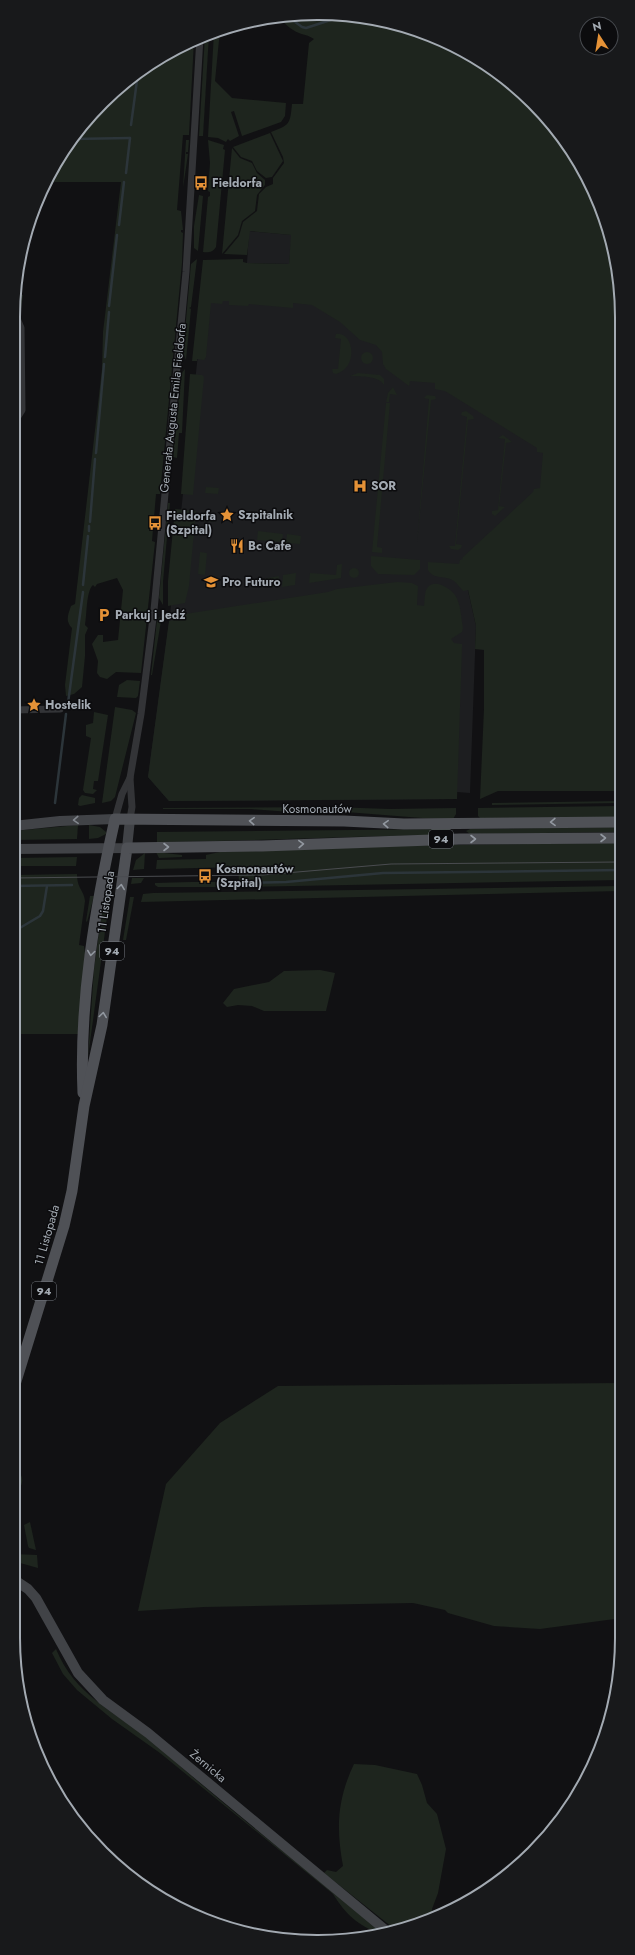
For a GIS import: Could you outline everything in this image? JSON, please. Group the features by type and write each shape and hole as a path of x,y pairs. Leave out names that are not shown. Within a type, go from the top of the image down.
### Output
{"main road":[{"name":"Kosmonautów","path":"115,819 148,821 344,821 404,824 615,822"},
{"name":"11 Listopada","path":"84,1106 82,1060 88,976 100,886 115,819"},
{"name":"94","path":"127,848 262,846 460,839 615,838"},
{"name":"11 Listopada","path":"20,1368 64,1226 72,1190 84,1106 102,1025 127,848"}],"street":[{"name":"Generała Augusta Emila Fieldorfa","path":"130,819 132,807 130,778 146,680 168,468 186,272 200,45"},
{"path":"20,326 22,410 20,413"},
{"path":"20,710 60,709"},
{"name":"Generała Augusta Emila Fieldorfa","path":"115,819 122,794 130,778"},
{"name":"Kosmonautów","path":"20,825 60,821 115,819"},
{"name":"11 Listopada","path":"127,848 130,819"},
{"path":"20,849 127,848"},
{"name":"Żernicka","path":"20,1586 28,1589 36,1598 78,1673 103,1700 148,1732 383,1927"}],"shaded area":[{"path":"318,20 376,26 413,36 466,60 499,81 541,121 565,152 592,204 605,241 609,259 615,318 615,791 498,791 480,799 484,709 484,650 475,649 476,626 468,590 463,591 451,579 433,575 428,570 428,562 459,564 460,560 463,559 462,558 533,492 534,489 540,488 543,453 537,452 537,448 445,391 435,389 435,383 410,381 409,386 386,369 383,364 382,352 376,345 360,340 340,322 312,305 293,303 293,308 249,304 248,306 229,305 229,301 223,301 222,304 211,303 206,357 204,360 197,359 197,361 192,361 203,260 243,259 243,262 247,263 289,264 291,235 250,231 247,255 224,254 239,236 243,222 257,211 259,194 266,187 273,184 273,178 284,163 283,157 271,132 288,123 291,116 292,104 303,104 309,43 314,39 293,30 284,23"},
{"path":"219,37 215,81 232,98 286,103 285,116 281,122 242,136 234,111 231,112 239,136 230,141 228,139 226,142 218,138 208,137 214,39"},
{"path":"209,41 203,136 199,136 205,43"},
{"path":"194,48 189,135 183,135 177,210 181,211 183,230 181,230 183,233 182,263 160,494 156,494 152,541 155,542 141,673 116,672 107,679 100,677 97,673 98,661 92,644 98,635 103,635 103,642 118,640 123,590 117,578 97,584 95,587 93,585 89,592 87,604 85,625 88,628 85,635 85,656 82,687 74,694 66,696 65,685 72,628 68,623 68,618 71,606 75,604 102,369 103,332 121,182 53,182 81,136 107,107 136,81 152,70"},
{"path":"270,133 283,161 272,177 266,178 257,171 252,161 241,157 233,147"},
{"path":"186,140 189,140 188,152 186,152 186,154 188,154 183,188"},
{"path":"208,140 224,145 223,149 225,150 216,247 212,251 203,252 208,197 210,196 210,192 208,191 210,163"},
{"path":"232,148 240,158 252,163 257,173 265,180 265,185 257,195 255,211 242,221 238,235 222,254"},
{"path":"199,195 203,196 198,251 194,248 194,226"},
{"path":"249,231 292,235 289,264 247,263"},
{"path":"197,259 191,307 189,308 191,309 186,360 183,353 191,264"},
{"path":"21,295 23,295 21,309"},
{"path":"204,298 311,301 567,464 462,564 476,626 470,793 457,792 457,799 169,801 148,777 170,615"},
{"path":"336,334 347,338 350,344 351,358 348,365 336,374 333,373 332,369 338,369 341,339 335,338"},
{"path":"369,352 372,353 372,363 365,364 362,363 361,356 362,353"},
{"path":"185,369 182,433 179,433 177,458 173,457 181,374"},
{"path":"358,373 380,375 384,379 384,385 374,378 350,376"},
{"path":"190,374 202,375 204,377 193,495 181,494"},
{"path":"393,387 397,395 390,394 389,402 386,402 388,393"},
{"path":"427,395 435,396 436,399 431,400 417,543 429,399 424,398"},
{"path":"386,403 390,403 377,547 382,548 382,553 372,552"},
{"path":"466,411 473,416 474,419 468,420 456,544 462,545 458,550 451,549 449,546 455,546 467,417 461,415 462,412"},
{"path":"503,435 512,442 506,443 499,506 505,507 495,516 492,514 492,511 498,510 505,439 498,438"},
{"path":"206,487 219,488 218,494 205,493"},
{"path":"168,503 170,503 163,582 163,605 159,598"},
{"path":"175,509 196,511 189,586 185,603 168,606 168,581"},
{"path":"203,515 216,516 215,522 202,521"},
{"path":"258,531 283,534 282,542 257,540"},
{"path":"287,534 301,536 300,544 286,543"},
{"path":"200,552 207,553 205,575 198,574"},
{"path":"371,556 420,560 420,569 414,575 378,574 371,566"},
{"path":"342,564 341,578 309,583 310,573 336,575 337,565"},
{"path":"352,568 356,568 359,573 356,578 352,578 349,575 349,571"},
{"path":"296,573 295,585 282,587 283,575"},
{"path":"279,576 278,587 253,585 253,581"},
{"path":"397,582 412,583 418,586 417,605 424,606 425,593 428,587 434,584 442,585 450,590 455,595 458,603 463,628 462,632 451,639 454,643 462,644 457,799 169,801 148,777 169,621 185,618 185,614 328,592 337,589"},
{"path":"162,615 152,675 151,675 157,620"},
{"path":"127,680 140,681 138,696 136,698 117,697 119,685"},
{"path":"115,707 132,710 136,713 115,797 111,801 102,803"},
{"path":"94,712 108,715 98,781 94,781 93,789 97,790 93,794 85,793 83,790 91,738 86,736 86,725 93,723"},
{"path":"82,795 95,798 95,803 80,806 78,805 79,798"},
{"path":"615,801 615,803 492,805 492,803"},
{"path":"615,806 615,817 480,818 478,816 478,808"},
{"path":"331,807 390,809 456,808 456,814 453,819 346,812 290,812 251,809 163,809 163,808"},
{"path":"78,825 77,839 20,840 20,830"},
{"path":"89,825 100,827 106,832 106,834 98,838 89,839"},
{"path":"615,827 615,832 470,834 466,831 470,829"},
{"path":"449,829 454,832 450,835 157,842 157,832"},
{"path":"615,843 615,880 235,887 233,882 239,881 238,867 156,869 157,860 206,859 206,855 224,851 349,846"},
{"path":"156,852 182,855 182,857 159,858"},
{"path":"145,853 144,869 133,870 136,860"},
{"path":"77,857 76,866 20,866 20,858"},
{"path":"77,874 78,883 85,901 79,945 84,946 85,953 78,1034 20,1034 20,875"},
{"path":"132,878 144,878 141,883 131,884"},
{"path":"228,882 228,884 225,887 158,887 155,885 155,883"},
{"path":"615,886 615,891 141,902 143,894"},
{"path":"104,895 110,895 88,1057 94,969"},
{"path":"90,896 94,896 87,922 86,921"},
{"path":"130,897 134,897 126,940 123,940"},
{"path":"320,970 335,973 326,1011 264,1011 252,1006 238,1005 227,1007 223,1003 234,989 269,982 284,971"},
{"path":"615,1383 615,1619 540,1629 494,1626 448,1613 445,1610 413,1603 204,1607 138,1611 166,1484 220,1423 278,1386"},
{"path":"20,1474 22,1477 20,1486"},
{"path":"30,1522 36,1550 29,1548 28,1546 24,1525"},
{"path":"20,1554 37,1555 38,1568 20,1563"},
{"path":"56,1649 64,1665 84,1690 108,1710 148,1738 224,1803 377,1929 371,1930 359,1923 348,1914 333,1894 160,1753 112,1719 77,1690 63,1674 52,1653"},
{"path":"354,1764 375,1765 417,1774 427,1803 437,1814 446,1849 438,1893 432,1911 390,1926 324,1873 327,1870 336,1872 343,1866 339,1839 339,1827 341,1802 348,1777"}],"waterway":[{"path":"294,21 306,28 329,21"},
{"path":"131,125 137,80"},
{"path":"79,139 130,138"},
{"path":"126,173 130,138"},
{"path":"119,225 124,182"},
{"path":"109,306 117,235"},
{"path":"105,357 109,312"},
{"path":"96,453 104,364"},
{"path":"90,522 95,459"},
{"path":"89,526 89,531"},
{"path":"83,585 88,536"},
{"path":"68,703 83,592"},
{"path":"55,803 66,714"},
{"path":"244,883 286,882 383,873 615,870"},
{"path":"20,886 72,885"},
{"path":"20,928 40,916 43,911 47,886"}],"tram line":[{"path":"20,878 262,875 391,864 615,862"}],"place":[{"name":"Fieldorfa","path":"201,183"},
{"name":"SOR","path":"360,486"},
{"name":"Szpitalnik","path":"227,515"},
{"name":"Fieldorfa (Szpital)","path":"155,523"},
{"name":"Bc Cafe","path":"237,546"},
{"name":"Pro Futuro","path":"211,582"},
{"name":"Parkuj i Jedź","path":"104,615"},
{"name":"Hostelik","path":"34,705"},
{"name":"Kosmonautów (Szpital)","path":"205,876"}]}
